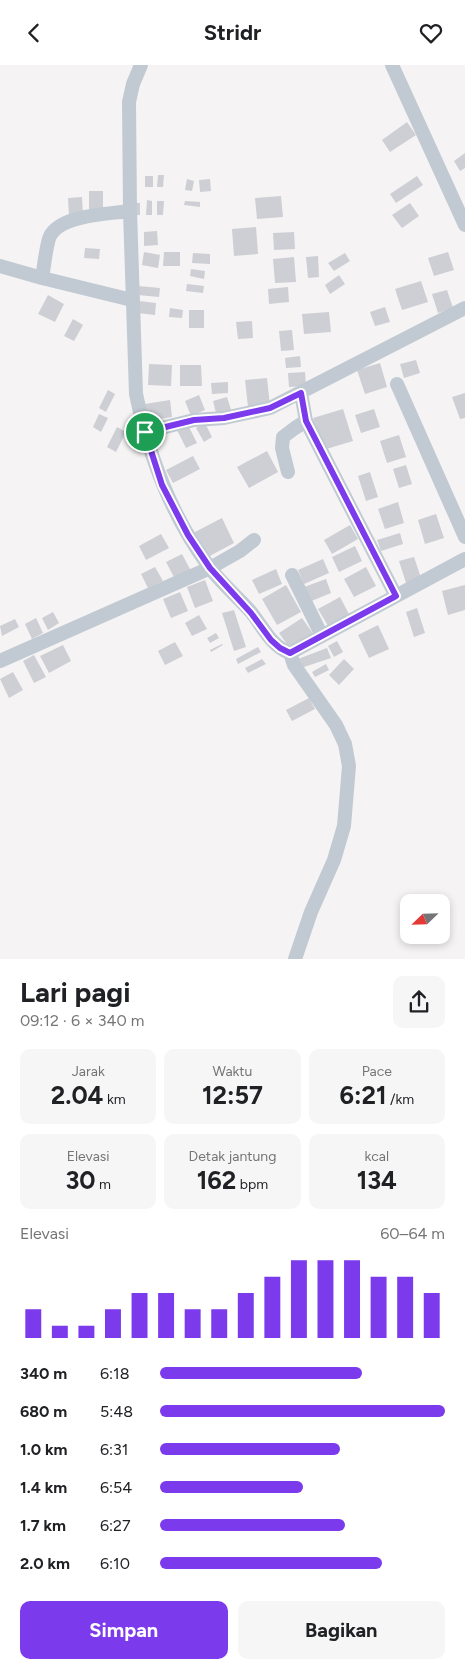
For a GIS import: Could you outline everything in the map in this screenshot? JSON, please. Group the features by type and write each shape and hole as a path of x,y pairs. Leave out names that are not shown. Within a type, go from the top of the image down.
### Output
{"street":[{"path":"141,65 133,84 129,102 130,211 136,394 145,432 165,492 188,535 210,568 251,613 276,645 290,653 294,665 336,725 345,743 349,766 344,826 334,860 311,913 295,959"},
{"path":"392,65 465,225"},
{"path":"42,278 50,237 59,226 83,218 130,211"},
{"path":"0,266 132,300"},
{"path":"145,432 194,420 224,418 270,408 465,308"},
{"path":"397,384 465,537"},
{"path":"301,393 306,421 396,596"},
{"path":"288,472 282,448 283,437 306,421"},
{"path":"0,661 210,568 240,551 254,540"},
{"path":"290,653 465,559"},
{"path":"292,575 322,636"}],"building":[{"path":"407,122 416,135 390,152 382,140"},
{"path":"465,153 465,168 460,171 454,161"},
{"path":"158,175 164,175 163,187 157,187"},
{"path":"145,176 153,176 153,187 145,187"},
{"path":"417,176 423,185 396,203 390,194"},
{"path":"187,179 194,181 192,191 185,190"},
{"path":"210,179 211,191 200,192 199,180"},
{"path":"89,191 103,191 103,210 89,210"},
{"path":"281,196 283,217 257,219 255,198"},
{"path":"82,197 83,215 69,216 68,198"},
{"path":"147,200 152,201 152,215 146,215"},
{"path":"157,201 164,201 163,215 157,215"},
{"path":"185,201 200,202 200,207 184,205"},
{"path":"135,203 140,203 140,215 135,215"},
{"path":"410,203 419,216 402,228 392,215"},
{"path":"256,227 258,254 234,256 232,229"},
{"path":"157,231 158,245 144,246 144,232"},
{"path":"294,232 295,249 274,250 273,233"},
{"path":"85,248 100,249 99,259 84,258"},
{"path":"144,252 160,255 158,268 142,265"},
{"path":"164,252 180,252 180,266 163,266"},
{"path":"448,252 454,270 434,276 428,258"},
{"path":"193,253 210,254 210,264 192,263"},
{"path":"345,253 350,261 334,271 328,263"},
{"path":"318,256 319,277 308,278 306,257"},
{"path":"294,257 296,282 275,283 273,259"},
{"path":"191,269 205,271 204,279 190,276"},
{"path":"339,275 345,284 330,294 325,285"},
{"path":"421,281 428,302 402,310 395,289"},
{"path":"187,284 204,286 203,293 186,291"},
{"path":"138,286 160,288 159,297 138,295"},
{"path":"288,287 289,302 269,304 268,289"},
{"path":"447,290 453,308 438,313 432,294"},
{"path":"48,295 64,304 55,322 38,314"},
{"path":"139,301 156,303 155,315 138,313"},
{"path":"385,307 390,322 375,326 370,312"},
{"path":"170,308 183,310 182,318 169,317"},
{"path":"189,310 204,310 204,328 189,328"},
{"path":"329,312 331,332 304,334 302,314"},
{"path":"73,319 83,325 74,341 64,336"},
{"path":"252,321 253,338 238,339 236,322"},
{"path":"292,330 294,350 281,351 279,331"},
{"path":"300,356 301,367 286,368 285,358"},
{"path":"416,360 420,373 404,378 400,364"},
{"path":"380,363 387,387 365,394 357,370"},
{"path":"149,364 172,365 171,386 148,385"},
{"path":"180,365 201,365 202,386 180,386"},
{"path":"305,372 306,386 289,387 288,373"},
{"path":"267,378 270,406 248,407 245,380"},
{"path":"228,382 228,393 212,394 211,383"},
{"path":"108,390 115,394 106,412 99,408"},
{"path":"465,393 465,418 460,419 452,397"},
{"path":"199,395 205,410 191,416 185,401"},
{"path":"227,397 232,413 217,417 213,401"},
{"path":"170,400 172,417 147,421 145,404"},
{"path":"343,409 353,441 323,450 313,418"},
{"path":"374,409 380,427 361,433 355,415"},
{"path":"99,414 108,418 101,432 93,427"},
{"path":"205,423 212,437 204,442 196,428"},
{"path":"188,425 197,443 186,448 177,430"},
{"path":"117,427 126,432 116,452 107,447"},
{"path":"399,435 406,457 387,463 380,441"},
{"path":"267,451 278,472 249,488 237,467"},
{"path":"193,456 200,469 173,483 166,470"},
{"path":"406,465 412,484 399,488 393,469"},
{"path":"370,472 378,497 366,501 358,476"},
{"path":"398,502 404,523 385,529 378,509"},
{"path":"436,514 444,538 425,544 418,520"},
{"path":"222,518 234,543 206,558 193,533"},
{"path":"350,525 358,539 332,554 324,540"},
{"path":"400,533 403,544 381,551 377,540"},
{"path":"161,534 169,548 146,560 139,546"},
{"path":"355,546 362,561 339,572 332,557"},
{"path":"182,554 192,573 176,581 166,562"},
{"path":"414,557 421,578 406,583 399,561"},
{"path":"323,559 329,573 304,584 298,570"},
{"path":"155,567 163,581 148,588 141,574"},
{"path":"366,567 376,586 354,597 344,579"},
{"path":"276,569 282,584 259,594 252,580"},
{"path":"326,579 331,593 309,602 304,587"},
{"path":"205,580 213,601 195,608 187,587"},
{"path":"286,585 301,612 277,625 262,599"},
{"path":"465,585 465,610 448,615 442,591"},
{"path":"180,592 188,611 171,618 163,599"},
{"path":"340,597 349,614 328,626 318,609"},
{"path":"417,608 425,633 414,637 406,612"},
{"path":"234,610 246,647 234,651 222,613"},
{"path":"53,612 59,623 48,630 42,618"},
{"path":"199,615 207,629 192,636 185,623"},
{"path":"36,618 43,633 32,639 25,624"},
{"path":"302,618 314,635 291,650 279,633"},
{"path":"15,619 19,627 2,636 0,626"},
{"path":"378,625 389,649 369,658 358,635"},
{"path":"216,633 219,638 210,643 207,638"},
{"path":"337,641 343,652 334,657 328,646"},
{"path":"175,642 183,656 165,665 158,651"},
{"path":"63,645 71,661 49,673 40,656"},
{"path":"223,645 211,652 210,650"},
{"path":"258,647 261,652 238,664 236,659"},
{"path":"327,648 331,658 301,668 298,659"},
{"path":"34,655 46,677 34,683 23,661"},
{"path":"262,659 266,664 248,673 245,668"},
{"path":"344,659 354,669 339,685 329,675"},
{"path":"326,664 329,670 315,677 312,672"},
{"path":"13,672 23,690 9,698 0,679"},
{"path":"309,698 315,709 292,721 286,710"}],"route":[{"path":"301,393 306,421 396,596 290,653 280,648 271,640 251,613 210,568 188,535 162,485 145,432 194,420 224,418 270,408 301,393"}]}
